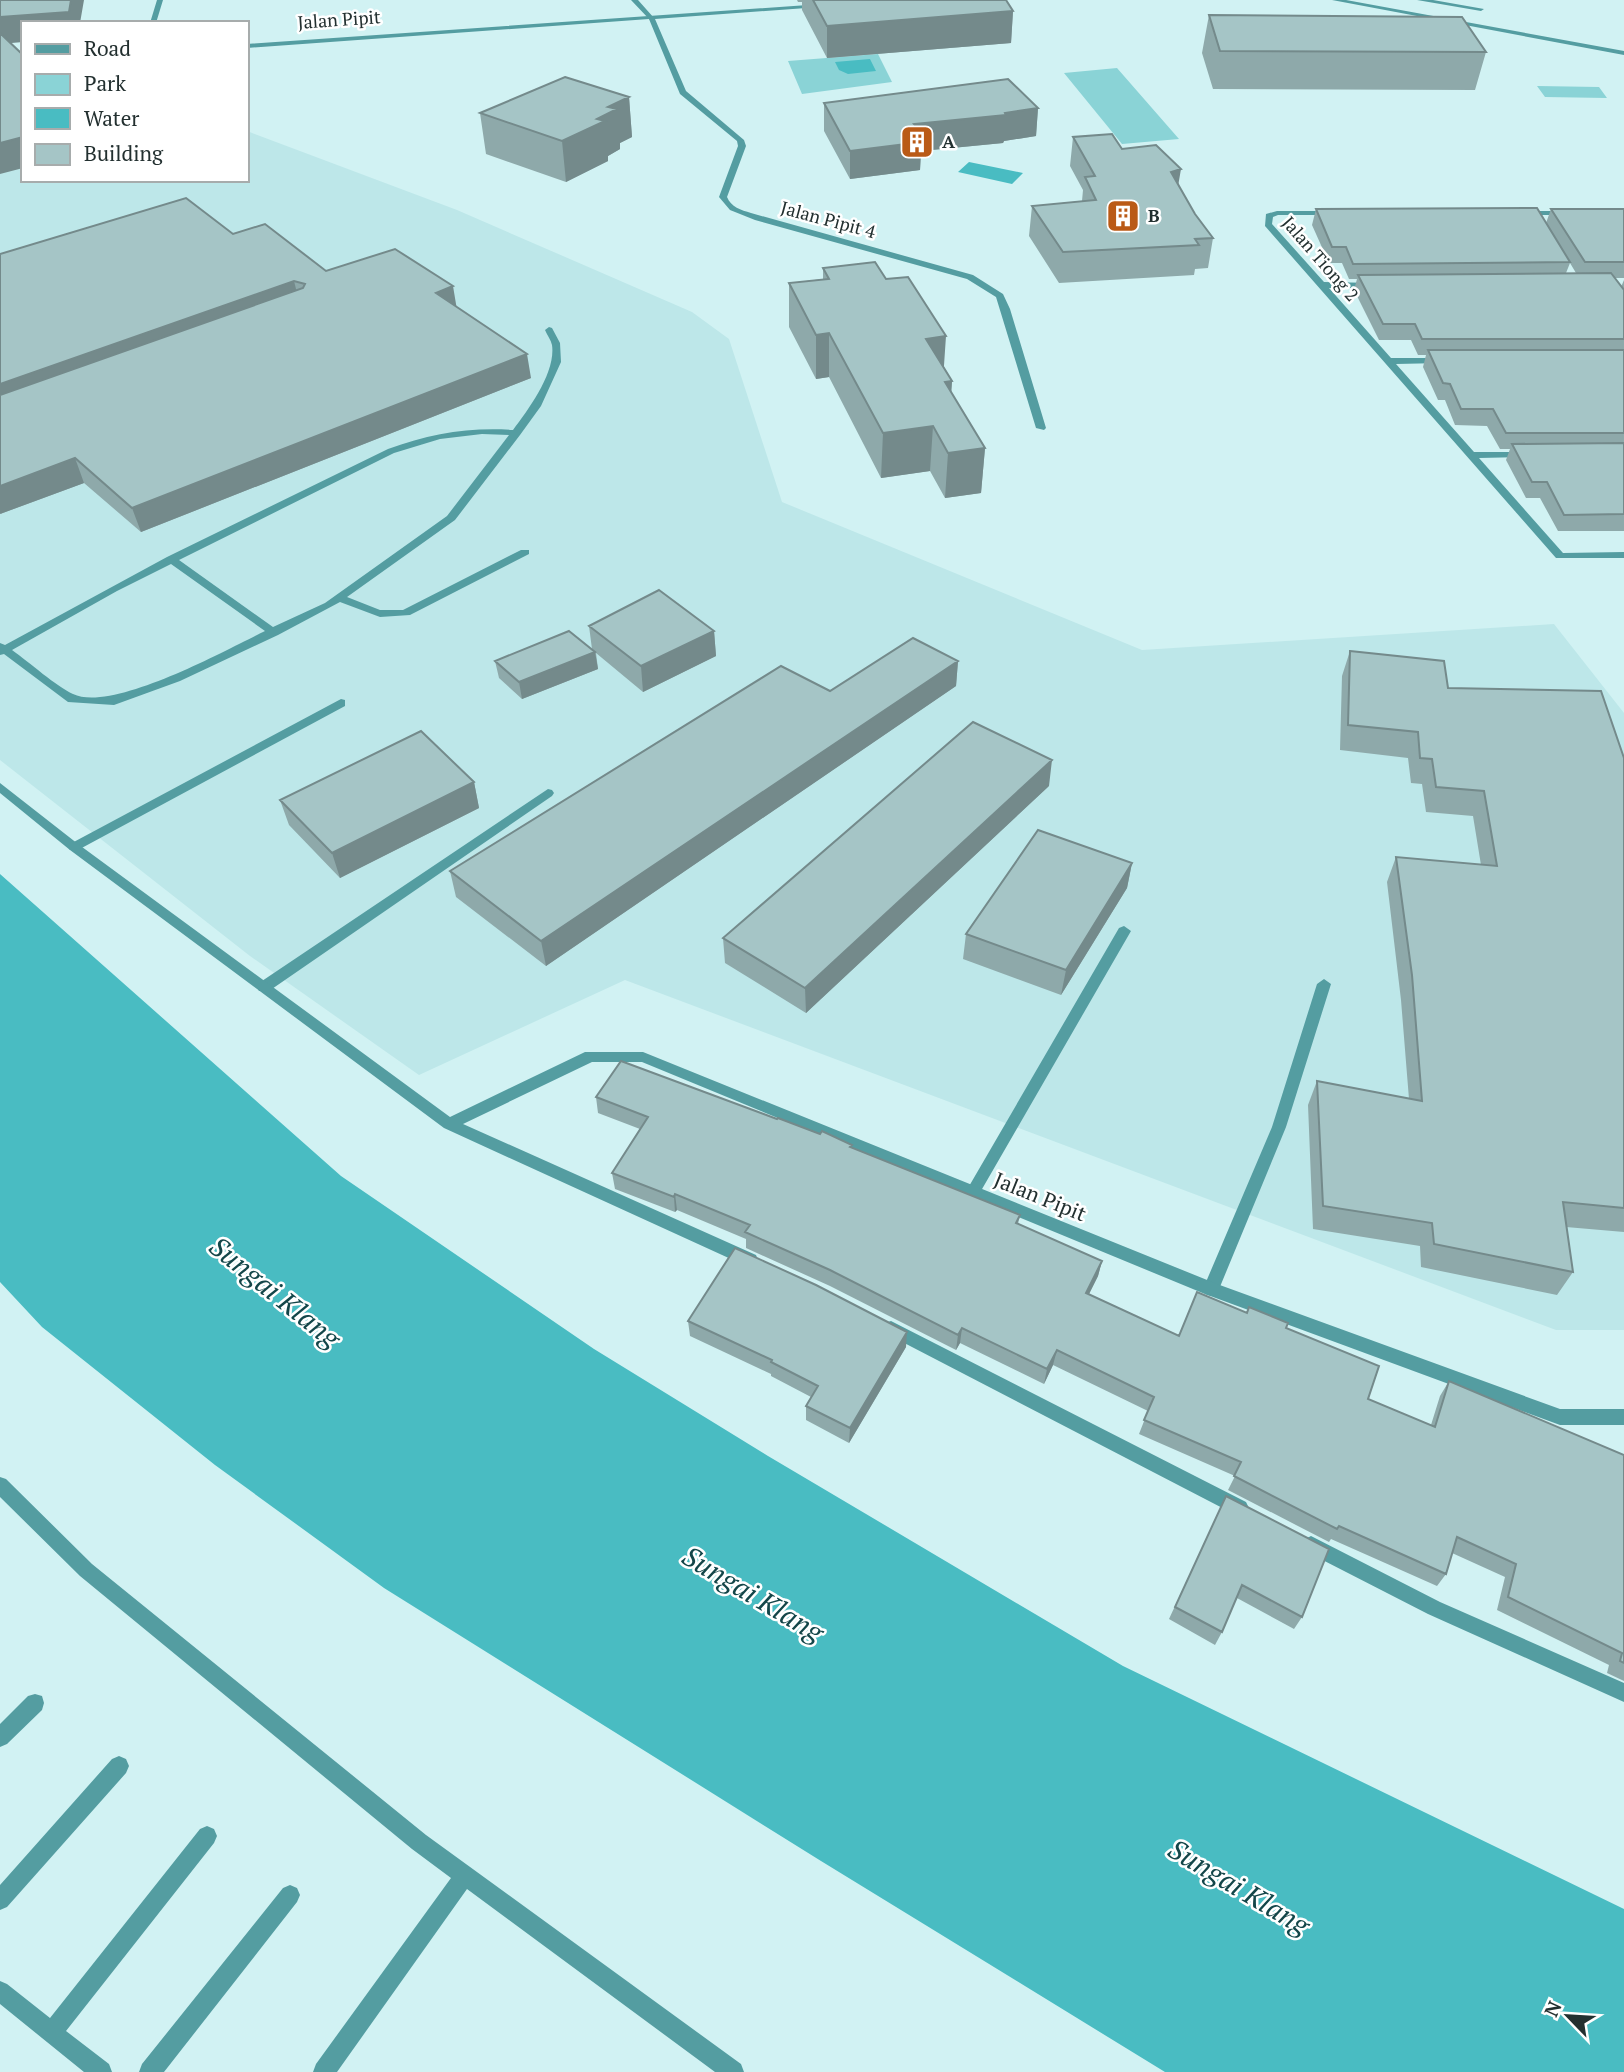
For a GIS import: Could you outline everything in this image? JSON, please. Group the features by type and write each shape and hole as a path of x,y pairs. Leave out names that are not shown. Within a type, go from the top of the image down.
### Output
{"street":[{"path":"154,21 160,0"},
{"path":"634,0 652,19"},
{"path":"1335,0 1624,55"},
{"path":"1420,0 1481,9"},
{"name":"Jalan Pipit","path":"248,46 652,19 830,4"},
{"name":"Jalan Pipit 4","path":"652,19 683,92 740,140 742,146 723,197 725,203 758,218 947,269 988,286 1000,296 1006,309 1041,428"},
{"name":"Jalan Tiong 2","path":"1344,213 1277,214 1269,216 1268,224 1560,556 1624,555"},
{"path":"1518,213 1584,213"},
{"path":"1532,213 1539,224"},
{"path":"1323,285 1389,285"},
{"path":"517,433 469,430 428,438 391,451 171,559 2,649 72,699 114,701 176,678 274,633 340,598 450,518 517,433 536,406 556,362 556,344 549,330"},
{"path":"1387,360 1457,360"},
{"path":"1469,455 1534,454"},
{"path":"340,598 372,614 390,617 406,613 525,552"},
{"path":"171,559 274,633"},
{"path":"74,847 341,703"},
{"path":"0,787 74,847 449,1124 761,1265"},
{"path":"264,987 548,793"},
{"path":"972,1192 1124,931"},
{"path":"1211,1289 1279,1127 1324,984"},
{"name":"Jalan Pipit","path":"449,1124 590,1056 643,1057 1211,1289 1560,1417 1624,1417"},
{"path":"872,1318 1251,1514"},
{"path":"0,1485 86,1570 419,1842 733,2072"},
{"path":"1300,1539 1434,1608 1624,1693"},
{"path":"0,1737 35,1703"},
{"path":"0,1900 119,1766"},
{"path":"52,2032 207,1836"},
{"path":"324,2072 465,1875"},
{"path":"150,2072 290,1895"},
{"path":"0,1991 101,2072"}],"shaded area":[{"path":"21,62 21,182 248,182 248,131 457,210 692,312 729,339 782,502 1142,650 1554,624 1624,713 1624,1330 1556,1330 625,980 419,1075 250,956 0,760 0,64"}],"green space":[{"path":"878,54 892,82 802,94 788,61"},
{"path":"1117,68 1179,139 1122,144 1064,73"},
{"path":"1537,86 1599,87 1607,98 1545,97"}],"water":[{"path":"870,59 876,71 848,74 839,70 835,62"},
{"path":"969,162 1023,173 1012,184 958,172"},
{"name":"Sungai Klang","path":"0,874 341,1176 594,1349 768,1456 1123,1666 1624,1909 1624,2072 1165,2072 384,1588 215,1465 42,1327 0,1282"}],"building":[{"path":"0,0 71,0 69,12 0,17"},
{"path":"813,0 1006,0 1013,11 827,26"},
{"path":"1209,15 1462,17 1486,52 1220,51"},
{"path":"0,33 21,53 21,138 0,143"},
{"path":"565,77 629,97 608,107 617,109 597,119 605,121 562,141 480,113"},
{"path":"1008,79 1038,108 1005,113 1006,115 914,124 920,131 914,131 922,142 850,151 824,103"},
{"path":"1112,134 1122,149 1156,145 1181,169 1171,172 1195,214 1213,238 1195,239 1199,245 1063,252 1032,206 1096,200 1085,177 1095,176 1073,137"},
{"path":"186,198 233,234 265,224 326,271 395,249 453,286 436,293 527,354 132,508 75,458 0,486 0,395 303,288 305,284 294,281 0,384 0,254"},
{"path":"1537,208 1570,262 1353,264 1346,247 1332,247 1316,209"},
{"path":"1551,209 1624,209 1624,262 1585,262"},
{"path":"875,262 886,279 908,277 946,336 926,339 952,381 945,382 985,448 948,453 933,426 883,433 829,333 816,335 789,283 829,279 823,268"},
{"path":"1611,273 1624,290 1624,339 1422,339 1415,324 1383,324 1358,275"},
{"path":"1428,350 1624,350 1624,433 1506,433 1493,409 1461,409 1450,384 1443,383"},
{"path":"1624,443 1624,514 1564,515 1547,482 1532,482 1512,444"},
{"path":"659,590 714,631 641,666 589,626"},
{"path":"569,631 595,652 519,682 495,661"},
{"path":"913,638 958,661 541,941 450,871 781,666 830,691"},
{"path":"1350,651 1444,661 1448,688 1601,691 1624,758 1624,1208 1563,1202 1573,1272 1434,1244 1432,1223 1323,1206 1317,1081 1422,1101 1412,975 1396,857 1497,866 1484,791 1436,787 1432,759 1420,758 1418,732 1348,725"},
{"path":"973,722 1052,760 805,988 723,938"},
{"path":"421,731 474,782 332,853 280,800"},
{"path":"1038,830 1132,863 1066,970 966,934"},
{"path":"621,1061 820,1134 822,1131 852,1145 850,1147 1020,1215 1016,1223 1102,1261 1086,1293 1179,1336 1197,1292 1247,1313 1249,1307 1288,1323 1286,1328 1379,1366 1368,1399 1435,1427 1449,1381 1624,1455 1624,1663 1620,1661 1622,1653 1508,1597 1516,1564 1457,1537 1446,1574 1339,1526 1337,1529 1234,1476 1241,1462 1144,1420 1154,1397 1057,1350 1047,1369 962,1328 958,1335 830,1270 745,1232 750,1225 675,1194 674,1197 612,1173 648,1117 596,1097"},
{"path":"735,1248 816,1285 907,1332 850,1428 806,1406 818,1386 771,1362 772,1360 688,1321"},
{"path":"1226,1496 1329,1549 1302,1617 1242,1585 1222,1632 1175,1607"}],"place":[{"name":"A","path":"917,142"},
{"name":"B","path":"1123,216"}]}
